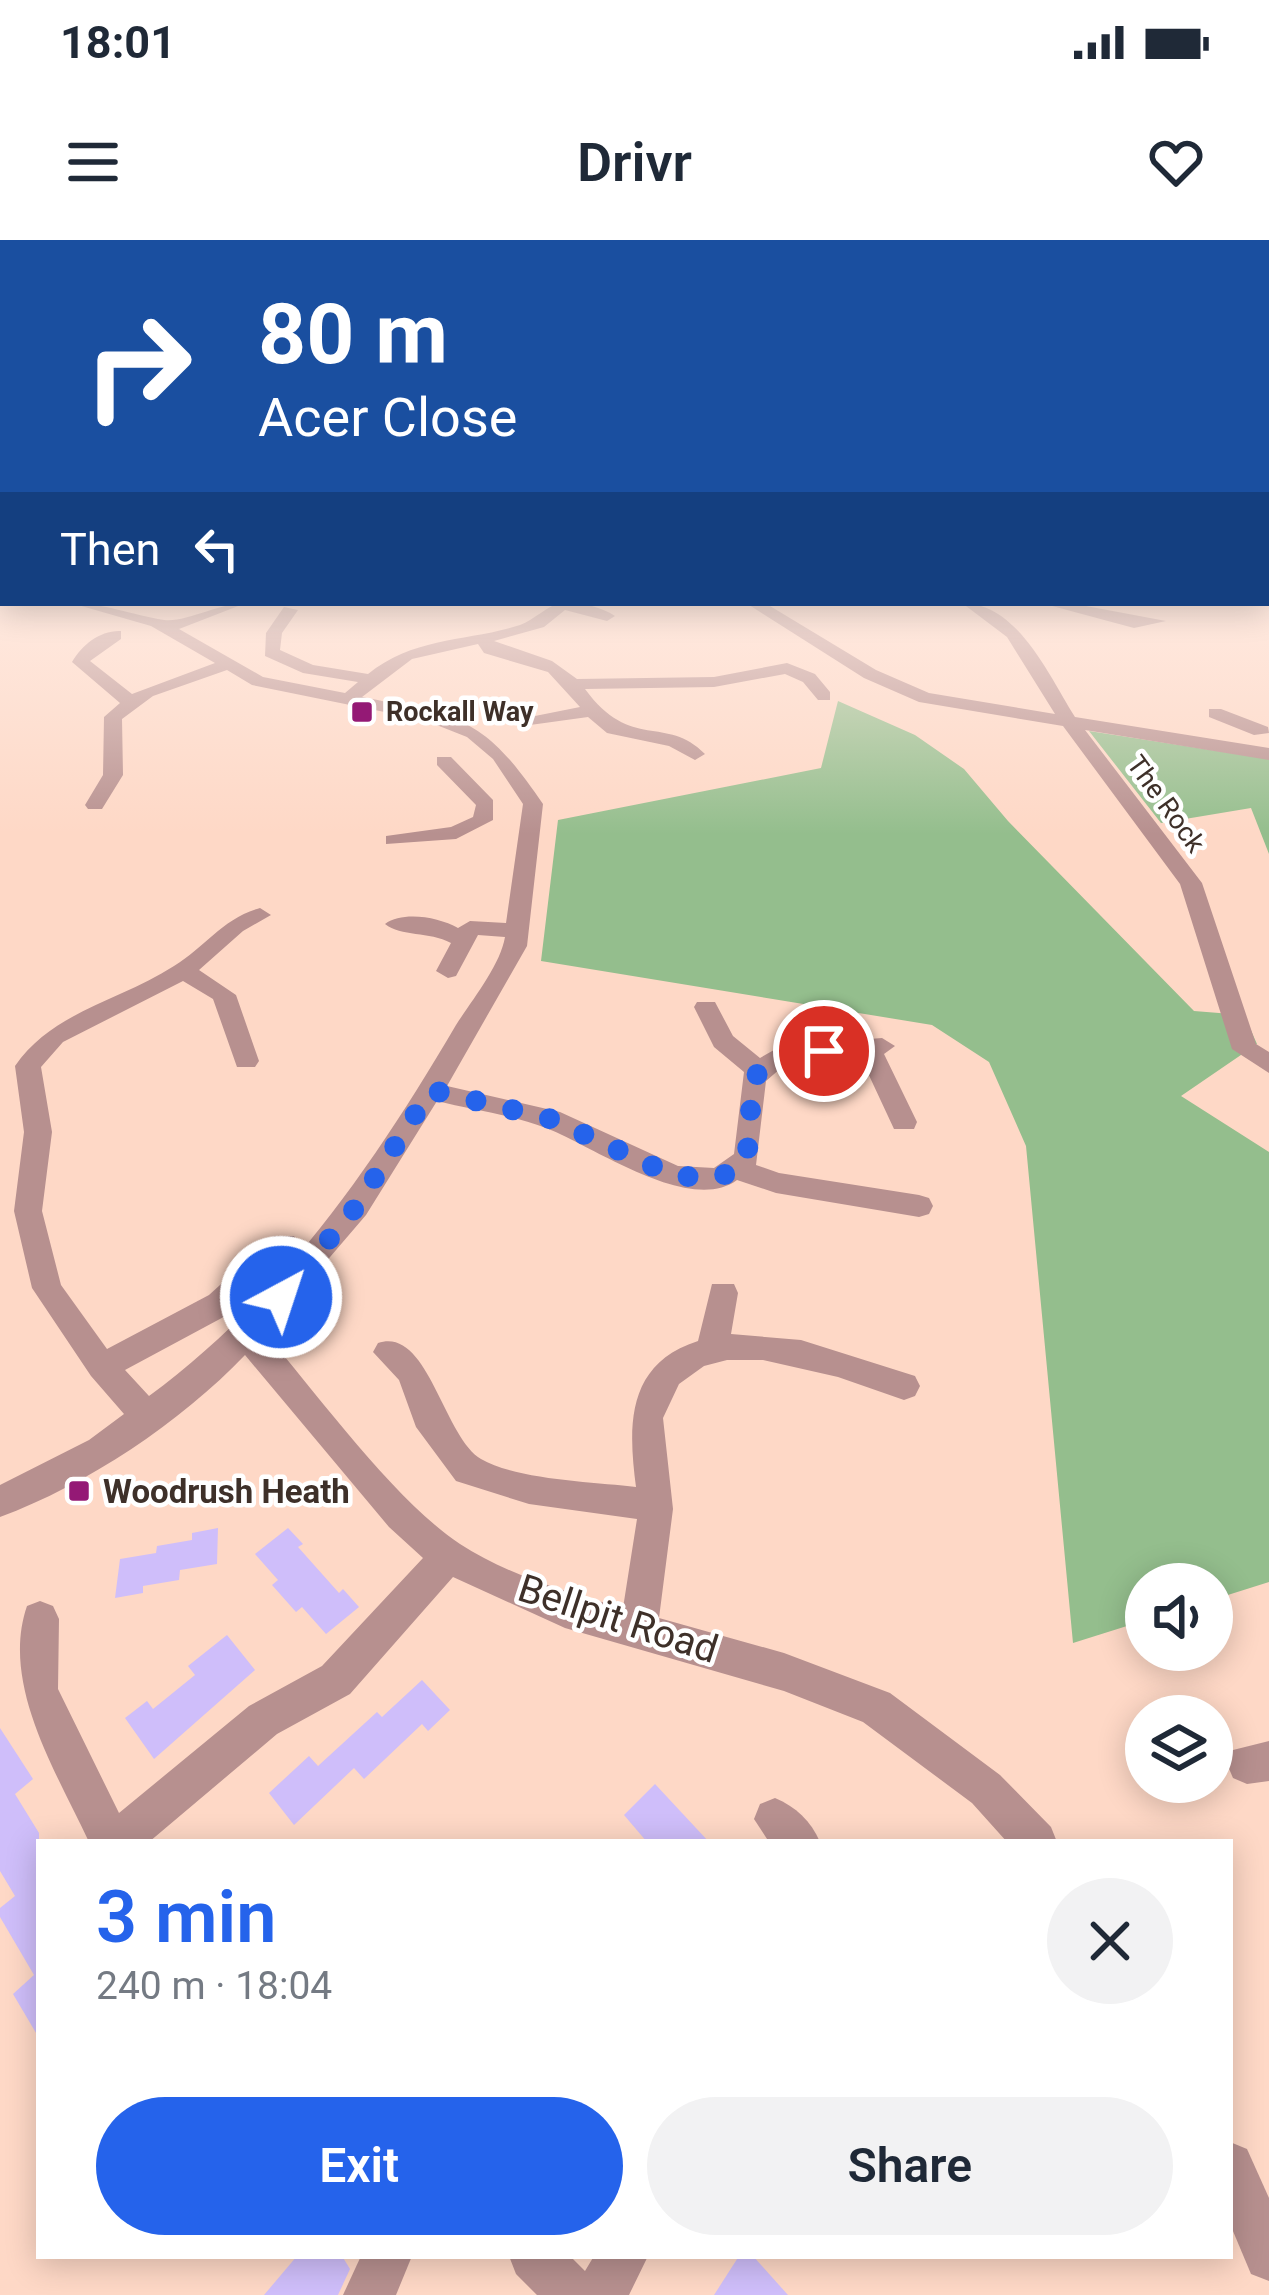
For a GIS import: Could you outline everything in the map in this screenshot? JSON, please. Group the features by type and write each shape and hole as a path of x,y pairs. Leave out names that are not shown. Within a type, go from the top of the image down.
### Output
{"street":[{"path":"103,642 88,650 81,662 129,701"},
{"path":"0,1501 36,1488 146,1417 215,1366 246,1333 356,1207 515,946 533,804 514,773 474,734 429,716 258,681 189,642"},
{"path":"273,642 271,652 309,669 374,680"},
{"path":"346,701 407,654 460,642"},
{"path":"485,642 490,649 545,663 616,731 658,736 695,754"},
{"path":"820,642 901,690 956,705 1269,754"},
{"name":"The Rock","path":"1018,642 1070,723 1191,883 1245,1049 1269,1064"},
{"path":"95,806 113,776 113,717 129,701 226,665"},
{"path":"571,684 714,682 787,668 808,678 824,696"},
{"path":"537,721 590,711"},
{"path":"1215,713 1261,731"},
{"path":"1235,723 1243,750"},
{"path":"393,840 456,832 483,820 486,804 444,760"},
{"path":"470,786 514,773"},
{"path":"146,1417 102,1367 47,1288 28,1211 38,1132 28,1066 54,1036 184,970 238,919"},
{"path":"396,924 437,926 463,940"},
{"path":"448,971 470,928 518,931"},
{"path":"184,970 224,995 246,1061"},
{"path":"706,1007 722,1041 760,1072"},
{"path":"431,1090 551,1119 674,1176 720,1178 747,1158 753,1078 781,1054 875,1046 904,1122"},
{"path":"734,1168 776,1183 919,1206"},
{"path":"102,1367 220,1304 284,1244"},
{"path":"712,1348 723,1293"},
{"name":"Bellpit Road","path":"246,1333 401,1516 448,1557 565,1610 784,1672 876,1707 986,1790 1033,1839"},
{"path":"639,1629 655,1506 647,1410 672,1368 712,1348 786,1347 904,1386"},
{"path":"388,1352 412,1372 428,1417 468,1470 530,1488 655,1506"},
{"path":"117,1839 262,1720 336,1680 448,1557"},
{"path":"40,1619 39,1691 112,1839"},
{"path":"1233,2172 1265,2235"},
{"path":"369,2295 387,2259"},
{"path":"537,2259 574,2295"},
{"path":"600,2295 621,2259"}],"green space":[{"path":"838,701 915,735 964,769 1008,821 1194,1011 1244,1015 1257,1044 1181,1096 1269,1152 1269,1582 1233,1593 1233,1563 1125,1563 1125,1627 1073,1643 1026,1146 989,1062 932,1025 541,961 558,820 821,768"},
{"path":"1089,731 1269,759 1269,854 1251,808 1161,823"}],"building":[{"path":"218,1528 217,1564 180,1570 179,1580 143,1586 143,1593 115,1598 120,1559 156,1553 157,1546 192,1540 192,1533"},
{"path":"288,1528 303,1544 298,1547 339,1593 343,1589 359,1607 326,1634 302,1607 296,1612 272,1585 278,1580 255,1554"},
{"path":"227,1635 255,1670 154,1759 125,1718 147,1701 153,1709 195,1675 188,1666"},
{"path":"422,1680 450,1710 428,1731 422,1724 364,1779 354,1768 294,1825 269,1793 309,1756 318,1766 377,1712 382,1717"},
{"path":"0,1728 33,1779 15,1794 39,1833 36,2033 13,1994 34,1975 0,1917 0,1908 15,1896 0,1871"},
{"path":"655,1784 706,1839 644,1839 624,1815"},
{"path":"294,2259 344,2259 350,2269 338,2295 264,2295"},
{"path":"737,2259 756,2259 788,2295 714,2295"}],"place":[{"name":"Rockall Way","path":"362,712"},
{"name":"Woodrush Heath","path":"79,1491"}],"route":[{"path":"281,1297 356,1207 431,1090 551,1119 674,1176 720,1178 747,1158 753,1078 781,1054 824,1051"}]}
